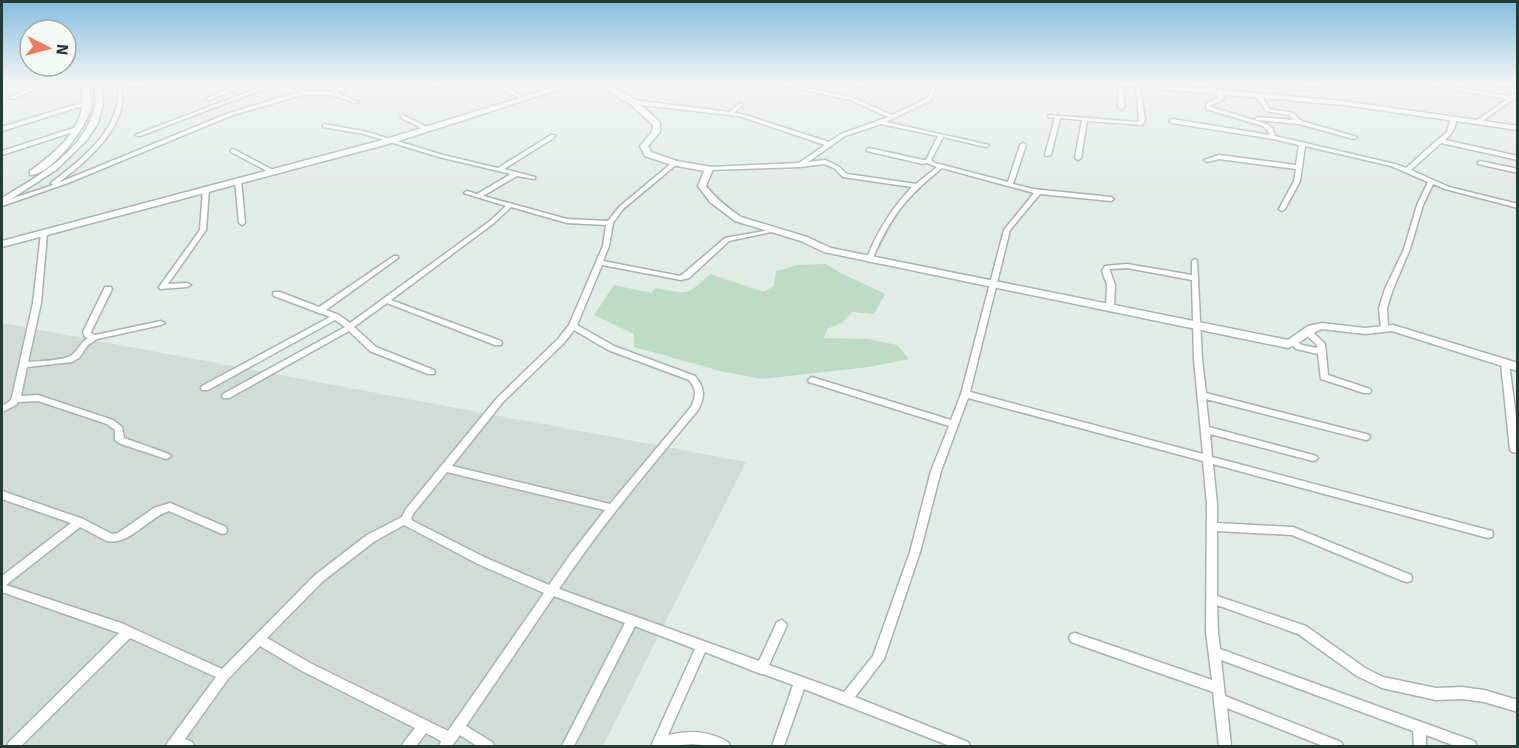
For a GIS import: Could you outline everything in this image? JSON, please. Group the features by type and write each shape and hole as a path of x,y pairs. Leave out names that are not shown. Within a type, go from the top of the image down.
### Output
{"street":[{"path":"2,129 38,118"},
{"path":"2,194 38,170 64,146 83,118"},
{"path":"2,203 64,159 81,142 96,118"},
{"path":"46,189 90,155 108,134 115,118"},
{"path":"138,135 188,118"},
{"path":"2,203 46,189 224,118"},
{"path":"405,118 427,129"},
{"path":"2,244 389,141 463,118"},
{"path":"651,118 657,123 656,132 644,146 645,151 675,163 709,169 825,162 836,167 845,176 915,186"},
{"path":"750,118 829,144"},
{"path":"800,165 843,135 891,118"},
{"path":"1048,155 1058,118"},
{"path":"1070,118 1142,123 1141,118"},
{"path":"1243,118 1265,125 1274,134 1273,137"},
{"path":"1251,118 1299,122 1354,137"},
{"path":"1295,118 1299,122"},
{"path":"1408,170 1431,147 1447,137 1453,128 1454,118 1518,128"},
{"path":"1478,122 1484,118"},
{"path":"1078,158 1085,119"},
{"path":"1172,121 1273,137 1408,170 1431,183 1518,206"},
{"path":"881,122 986,145"},
{"path":"325,126 365,133 533,178"},
{"path":"2,153 77,129"},
{"path":"928,161 941,135"},
{"path":"499,170 554,136"},
{"path":"1441,141 1518,158"},
{"path":"1010,185 1023,145"},
{"path":"1282,209 1297,180 1302,145"},
{"path":"869,150 923,162 928,161 1038,192 1111,199"},
{"path":"232,151 273,172"},
{"path":"1207,160 1219,157 1298,167"},
{"path":"179,745 224,675 332,567 384,530 406,520 409,512 500,400 561,341 573,326 606,246 610,224 626,203 675,163"},
{"path":"1480,163 1518,171"},
{"path":"869,260 897,205 915,186 940,166"},
{"path":"709,169 702,186 714,201 738,219 804,239 828,250 869,260 993,282 1110,309 1279,342 1295,343 1299,347 1322,352"},
{"path":"478,196 516,174"},
{"path":"238,180 242,223"},
{"path":"1384,327 1383,308 1389,289 1407,249 1419,205 1431,183"},
{"path":"187,285 163,287 203,230 206,189"},
{"path":"846,699 878,659 915,552 936,471 965,394 1007,230 1038,192"},
{"path":"466,193 567,221 610,224"},
{"path":"226,396 348,328 492,222 509,206"},
{"path":"599,262 681,278 728,239 774,230"},
{"path":"15,399 37,303 44,234"},
{"path":"320,310 396,257"},
{"path":"1195,261 1201,395 1212,527 1212,632 1226,747"},
{"path":"1110,309 1111,285 1106,271 1107,267 1127,266 1195,278"},
{"path":"95,337 88,335 87,332 108,289"},
{"path":"277,294 336,317 372,349 431,372"},
{"path":"386,300 498,343"},
{"path":"205,388 336,317"},
{"path":"24,365 69,360 76,356 85,343 95,337 161,323"},
{"path":"260,640 306,667 424,726 448,743 612,508 695,408 700,397 700,389 692,378 611,348 573,326"},
{"path":"1295,343 1308,331 1318,327 1329,326 1368,331 1384,327 1518,367"},
{"path":"1308,331 1320,341 1324,377 1367,391"},
{"path":"1505,363 1515,450"},
{"path":"812,380 954,424"},
{"path":"965,394 1488,534"},
{"path":"1201,395 1366,437"},
{"path":"2,409 15,399 38,398 111,422 118,429 120,440 166,456"},
{"path":"1204,429 1312,458"},
{"path":"446,468 612,508"},
{"path":"2,495 79,522 115,538 120,537 157,511 170,507 222,530"},
{"path":"406,520 409,524 482,561 552,591 846,699 964,747"},
{"path":"2,582 79,522"},
{"path":"1212,527 1277,528 1293,531 1407,578"},
{"path":"2,588 128,632 224,675"},
{"path":"1213,599 1302,630 1361,672 1382,682 1437,694 1462,693 1484,696 1518,706"},
{"path":"568,747 632,621"},
{"path":"761,669 780,625"},
{"path":"13,747 128,632"},
{"path":"1075,638 1219,694 1337,747"},
{"path":"657,745 702,646"},
{"path":"1214,652 1471,747"},
{"path":"778,747 800,683"},
{"path":"408,747 424,726"},
{"path":"1419,727 1420,747"},
{"path":"459,728 488,747"},
{"path":"657,745 684,737 697,737 713,739 724,747"}],"shaded area":[{"path":"2,323 746,462 603,746 2,746"}],"green space":[{"path":"826,264 885,294 874,314 852,312 843,322 827,329 824,338 868,339 897,345 909,359 869,367 762,379 720,371 634,347 634,334 594,315 614,285 651,293 655,288 685,292 710,274 764,292 774,286 776,271 797,265"}]}
